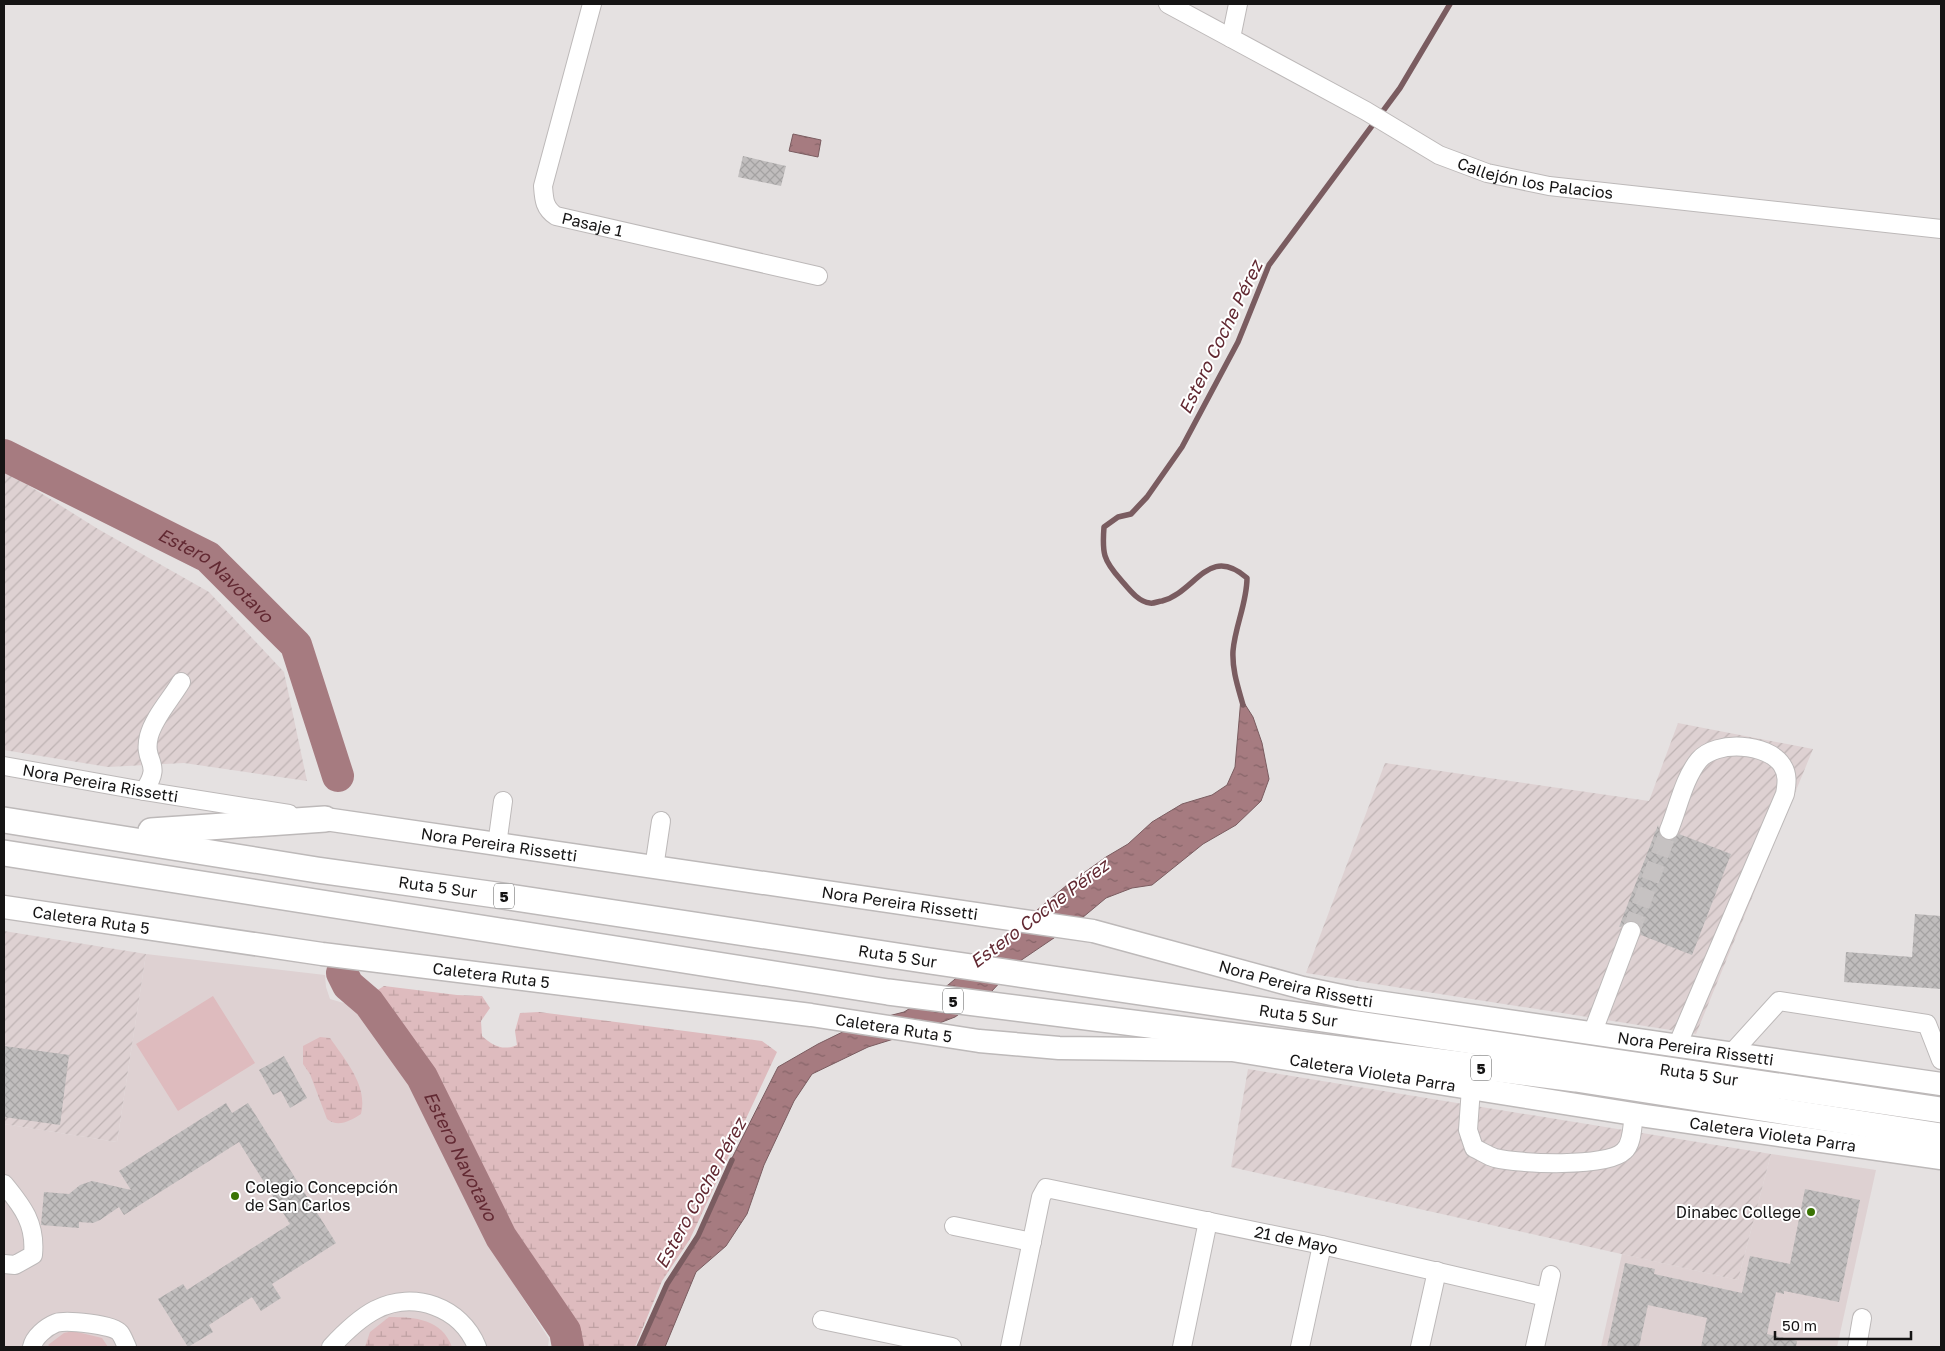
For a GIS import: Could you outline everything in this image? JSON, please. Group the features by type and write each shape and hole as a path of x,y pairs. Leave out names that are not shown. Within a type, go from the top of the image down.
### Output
{"highway":[{"name":"Ruta 5 Sur","path":"4,820 78,830 317,870 1941,1110"},
{"path":"78,830 169,831 325,820"},
{"name":"Ruta 5 Sur","path":"4,853 888,992 1576,1080 1941,1136"}],"main road":[{"name":"Nora Pereira Rissetti","path":"325,820 936,910 1093,931 1302,988 1356,999 1730,1055 1941,1084"},
{"name":"Caletera Ruta 5","path":"4,907 303,951 811,1015 979,1041"},
{"name":"Caletera Violeta Parra","path":"979,1041 1058,1048 1232,1050 1634,1114 1941,1158"}],"street":[{"name":"Pasaje 1","path":"592,4 543,186 544,200 548,211 556,216 818,276"},
{"name":"Callejón los Palacios","path":"1168,4 1366,111 1439,155 1487,173 1521,181 1941,229"},
{"path":"1231,38 1238,4"},
{"path":"144,791 153,778 154,768 148,752 149,736 181,682"},
{"path":"1669,830 1690,774 1700,759 1708,753 1729,746 1739,746 1767,752 1781,764 1787,780 1785,794 1677,1046"},
{"name":"Nora Pereira Rissetti","path":"4,766 325,820"},
{"path":"497,845 503,801"},
{"path":"654,868 661,821"},
{"path":"1592,1034 1631,931"},
{"path":"1730,1055 1779,1001 1927,1024 1941,1060"},
{"path":"1471,1088 1468,1130 1474,1148 1494,1158 1540,1163 1586,1162 1615,1158 1626,1150 1631,1135 1634,1114"},
{"path":"4,1184 27,1216 35,1237 34,1255 15,1265 4,1264"},
{"name":"21 de Mayo","path":"1032,1242 1041,1197 1046,1188 1322,1245 1546,1297"},
{"path":"1182,1347 1208,1221"},
{"path":"954,1226 1032,1242 1010,1347"},
{"path":"1300,1347 1322,1245"},
{"path":"1420,1347 1437,1271"},
{"path":"1535,1347 1551,1275"},
{"path":"331,1347 354,1324 374,1311 392,1304 414,1302 436,1306 455,1316 468,1330 477,1347"},
{"path":"1856,1347 1862,1318"},
{"path":"822,1320 952,1347"},
{"path":"32,1347 33,1343 45,1329 58,1322 109,1326 120,1332 126,1347"}],"shaded area":[{"path":"4,470 98,529 209,592 284,672 307,781 184,763 108,767 4,750"},
{"path":"1678,723 1813,749 1696,1034 1306,973 1385,763 1649,801"},
{"path":"4,931 146,954 117,1142 4,1124"},
{"name":"Colegio Concepción de San Carlos","path":"146,954 325,975 330,999 354,1006 414,1086 492,1250 549,1339 548,1347 4,1347 4,1124 117,1142"},
{"path":"1248,1069 1771,1154 1738,1280 1231,1167"},
{"name":"Dinabec College","path":"1771,1154 1876,1170 1837,1347 1601,1347 1622,1254 1738,1280"}],"green space":[{"path":"384,986 457,995 482,996 490,1008 481,1021 482,1036 494,1045 507,1048 517,1045 515,1031 520,1013 539,1012 762,1041 777,1052 690,1239 662,1281 635,1347 579,1347 580,1339 572,1319 511,1227 434,1069 376,991"},
{"path":"213,996 255,1063 178,1111 136,1044"},
{"path":"320,1037 330,1038 354,1074 361,1094 362,1104 361,1114 353,1119 335,1123 327,1119 310,1074 303,1064 303,1046"},
{"path":"389,1317 418,1319 435,1325 442,1330 452,1347 365,1347 370,1332"},
{"path":"73,1331 102,1338 108,1347 51,1347 48,1345 64,1333"}],"water":[{"path":"793,134 821,140 818,157 789,151"},
{"path":"1241,698 1253,717 1262,743 1269,779 1261,801 1236,825 1203,844 1152,885 1132,888 1106,898 1076,923 1020,961 991,992 955,1017 868,1047 812,1074 794,1101 764,1165 747,1214 726,1246 696,1272 665,1347 639,1347 667,1284 698,1236 728,1166 778,1067 818,1044 861,1023 904,1012 948,985 1067,885 1128,844 1152,822 1182,804 1212,795 1227,785 1235,767"},
{"path":"556,1318 567,1326 571,1347 558,1347 555,1334 549,1324"}],"building":[{"path":"743,156 786,166 781,186 738,177"},
{"path":"1658,825 1661,836 1665,840 1671,840 1679,834 1731,854 1692,955 1641,935 1639,925 1634,921 1629,921 1619,927"},
{"path":"1915,914 1941,916 1941,989 1844,982 1846,952 1912,957"},
{"path":"4,1046 69,1055 60,1125 4,1117"},
{"path":"284,1056 307,1098 290,1108 281,1091 273,1095 259,1070"},
{"path":"226,1103 232,1113 248,1103 336,1243 272,1284 281,1298 261,1311 252,1297 209,1325 213,1332 188,1347 158,1299 183,1284 187,1290 290,1224 239,1142 124,1215 119,1207 93,1223 79,1222 79,1228 41,1225 44,1192 69,1194 80,1185 92,1181 131,1190 119,1171"},
{"path":"1805,1189 1860,1200 1839,1302 1784,1291 1784,1294 1776,1292 1767,1334 1797,1341 1796,1347 1701,1347 1707,1318 1648,1305 1639,1347 1607,1347 1625,1263 1655,1269 1654,1274 1742,1293 1750,1256 1790,1264"}],"waterway":[{"name":"Estero Coche Pérez","path":"1243,705 1234,672 1233,651 1247,578 1234,569 1222,566 1212,568 1174,596 1154,603 1146,602 1130,591 1110,567 1104,550 1104,527 1118,517 1131,514 1147,497 1182,447 1238,342 1269,265 1400,88 1450,4"},
{"name":"Estero Navotavo","path":"4,455 208,557 296,645 338,776"},
{"name":"Estero Navotavo","path":"342,973 348,985 369,1003 422,1077 501,1237 565,1331 568,1347"},
{"name":"Estero Coche Pérez","path":"639,1347 667,1284 698,1236 732,1160"}],"tunnel":[{"path":"1631,931 1669,830"}],"place":[{"name":"Colegio Concepción de San Carlos","path":"235,1196"},
{"name":"Dinabec College","path":"1811,1212"}]}
